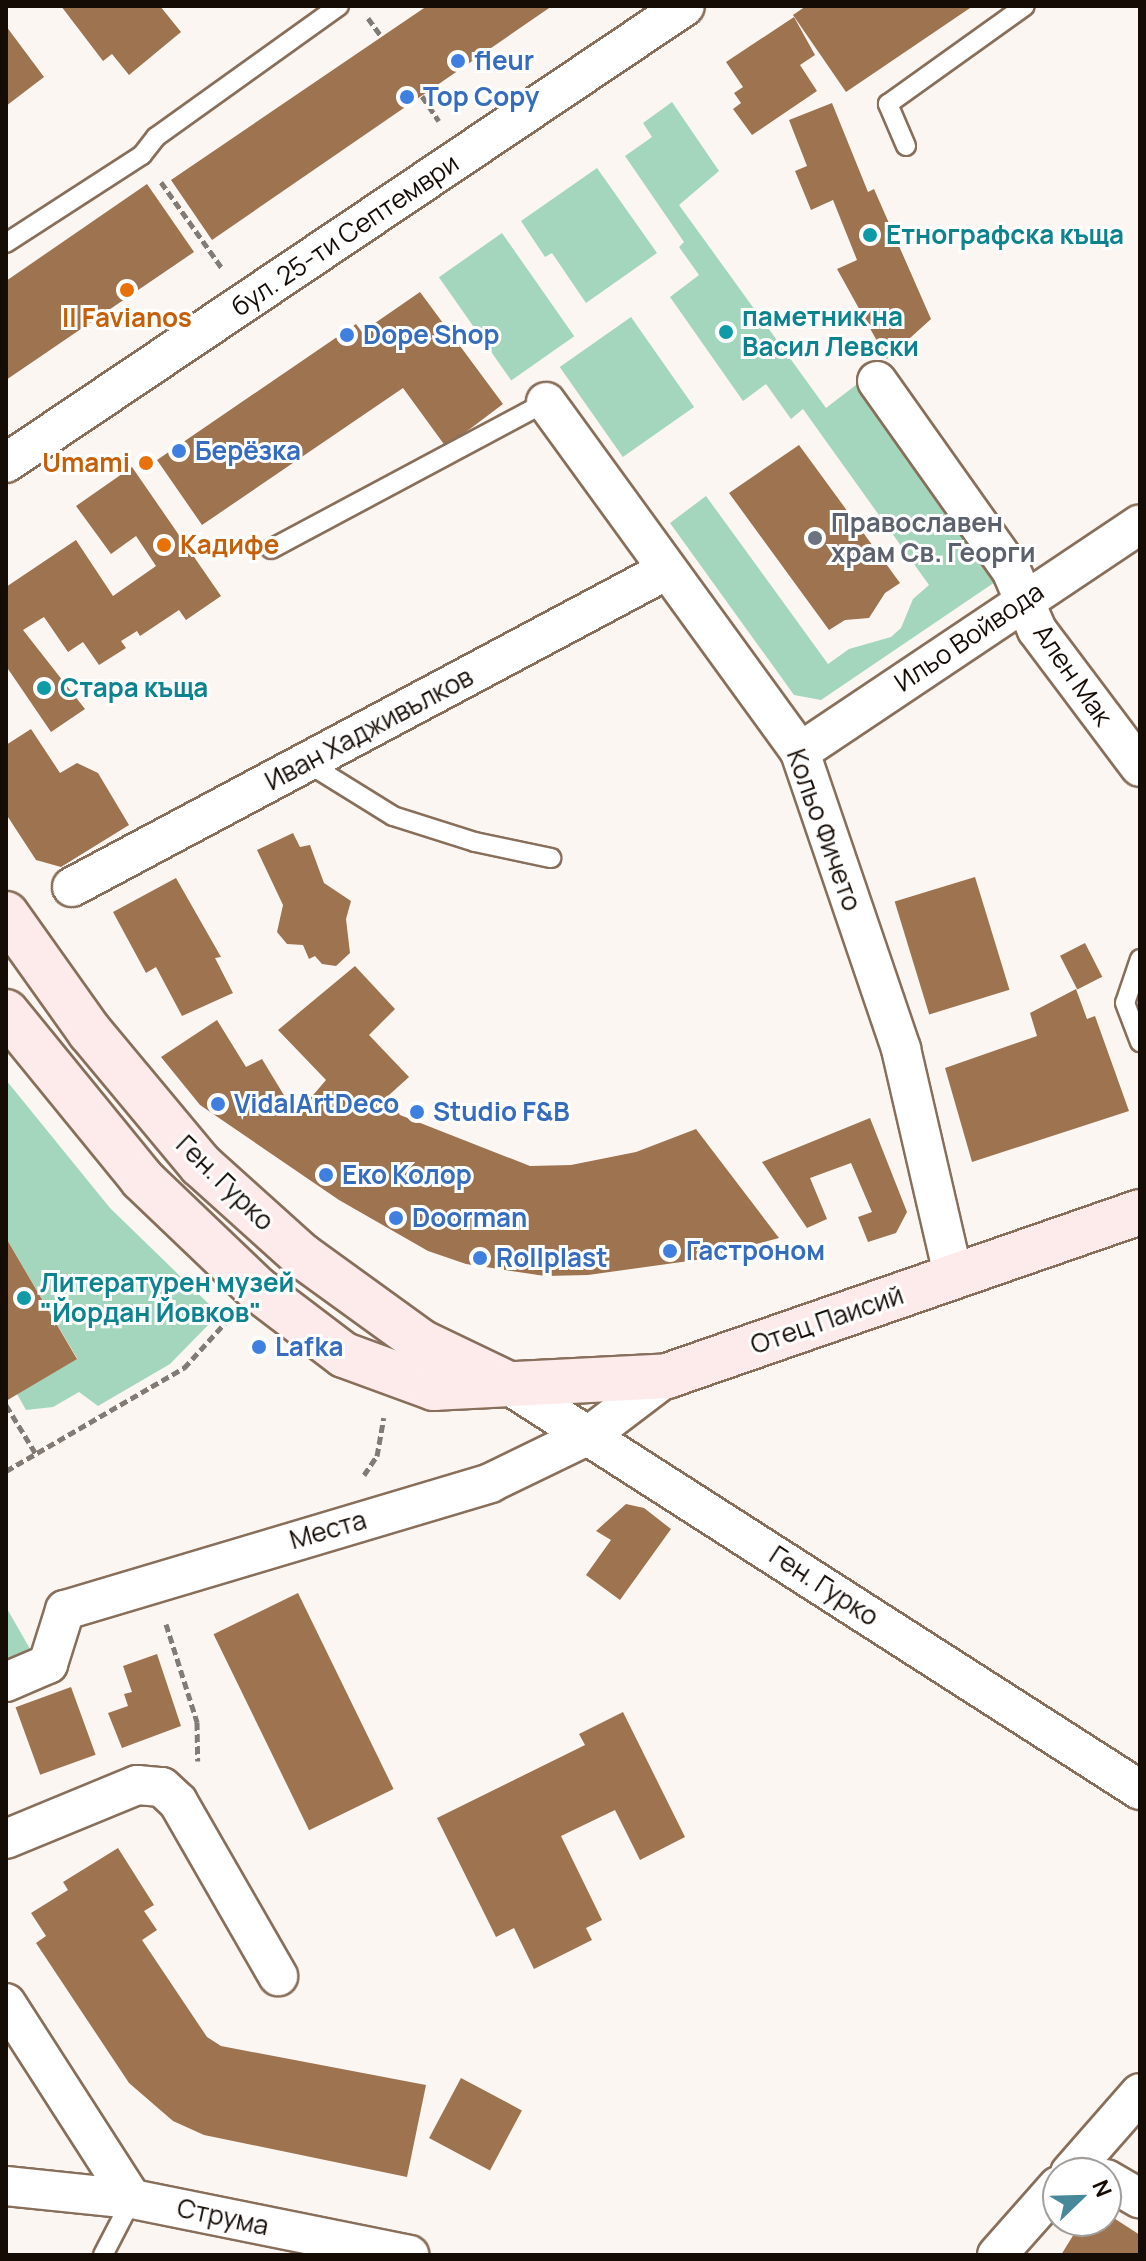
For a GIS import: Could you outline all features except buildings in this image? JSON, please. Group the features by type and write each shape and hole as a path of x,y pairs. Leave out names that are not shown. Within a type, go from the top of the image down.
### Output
{"street":[{"name":"бул. 25-ти Септември","path":"6,463 685,6"},
{"name":"Ален Мак","path":"877,381 1011,570 1037,630 1140,767"},
{"name":"Кольо Фичето","path":"546,402 665,571 800,752 901,1049 953,1275"},
{"name":"Ильо Войвода","path":"800,752 1025,598 1140,524"},
{"name":"Иван Хадживълков","path":"72,887 665,571"},
{"name":"Ген. Гурко","path":"6,914 90,1032 201,1165 301,1255 409,1333 507,1384 591,1434 1140,1790"},
{"name":"Ген. Гурко","path":"6,1012 142,1179 257,1289 344,1355 377,1370 434,1388 507,1384"},
{"name":"Отец Паисий","path":"507,1384 667,1376 1140,1212"},
{"name":"Места","path":"6,1682 48,1664 65,1610 152,1581 490,1483 591,1434 667,1376"},
{"path":"6,1839 137,1785 162,1787 178,1802 278,1976"},
{"path":"6,2003 132,2199"},
{"path":"1095,2157 1140,2093"},
{"name":"Струма","path":"6,2186 132,2199 409,2255"},
{"path":"997,2255 1042,2213"}],"lane":[{"path":"6,243 142,155 156,137 339,6"},
{"path":"906,146 888,104 1025,6"},
{"path":"271,549 546,402"},
{"path":"306,762 393,816 475,842 551,858"},
{"path":"1140,959 1125,1003 1140,1042"},
{"path":"103,2255 132,2199"}],"path":[{"path":"142,155 246,302"},
{"path":"6,1471 184,1368 257,1289"},
{"path":"350,1480 363,1475 377,1456 385,1432 377,1370"},
{"path":"6,1405 36,1454"},
{"path":"152,1581 197,1722 200,1751 196,1774 162,1787"}],"green space":[{"path":"672,102 719,171 679,205 826,408 861,381 1001,578 821,700 794,695 670,523 706,496 828,664 849,649 891,637 901,628 913,599 929,585 803,409 791,419 766,384 743,401 670,297 699,275 679,247 684,242 625,156 652,137 643,123"},
{"path":"597,168 657,253 586,303 552,253 545,257 521,221"},
{"path":"502,233 574,336 511,380 439,277"},
{"path":"631,317 694,407 623,457 560,367"},
{"path":"6,1080 110,1208 213,1308 213,1320 170,1364 98,1406 79,1392 53,1407 26,1410 17,1394 77,1358 6,1238"},
{"path":"6,1607 33,1654 6,1665"}],"place":[{"name":"fleur","path":"458,61"},
{"name":"Top Copy","path":"407,97"},
{"name":"Етнографска къща","path":"870,235"},
{"name":"Il Favianos","path":"127,290"},
{"name":"паметник на Васил Левски","path":"726,332"},
{"name":"Dope Shop","path":"347,335"},
{"name":"Берёзка","path":"179,451"},
{"name":"Umami","path":"146,463"},
{"name":"Православен храм Св. Георги","path":"815,538"},
{"name":"Кадифе","path":"164,545"},
{"name":"Стара къща","path":"44,688"},
{"name":"VidalArtDeco","path":"218,1104"},
{"name":"Studio F&B","path":"417,1112"},
{"name":"Eко Колор","path":"326,1175"},
{"name":"Doorman","path":"396,1218"},
{"name":"Гастроном","path":"670,1251"},
{"name":"Rollplast","path":"480,1258"},
{"name":"Литературен музей \"Йордан Йовков\"","path":"24,1298"},
{"name":"Lafka","path":"259,1347"}]}
